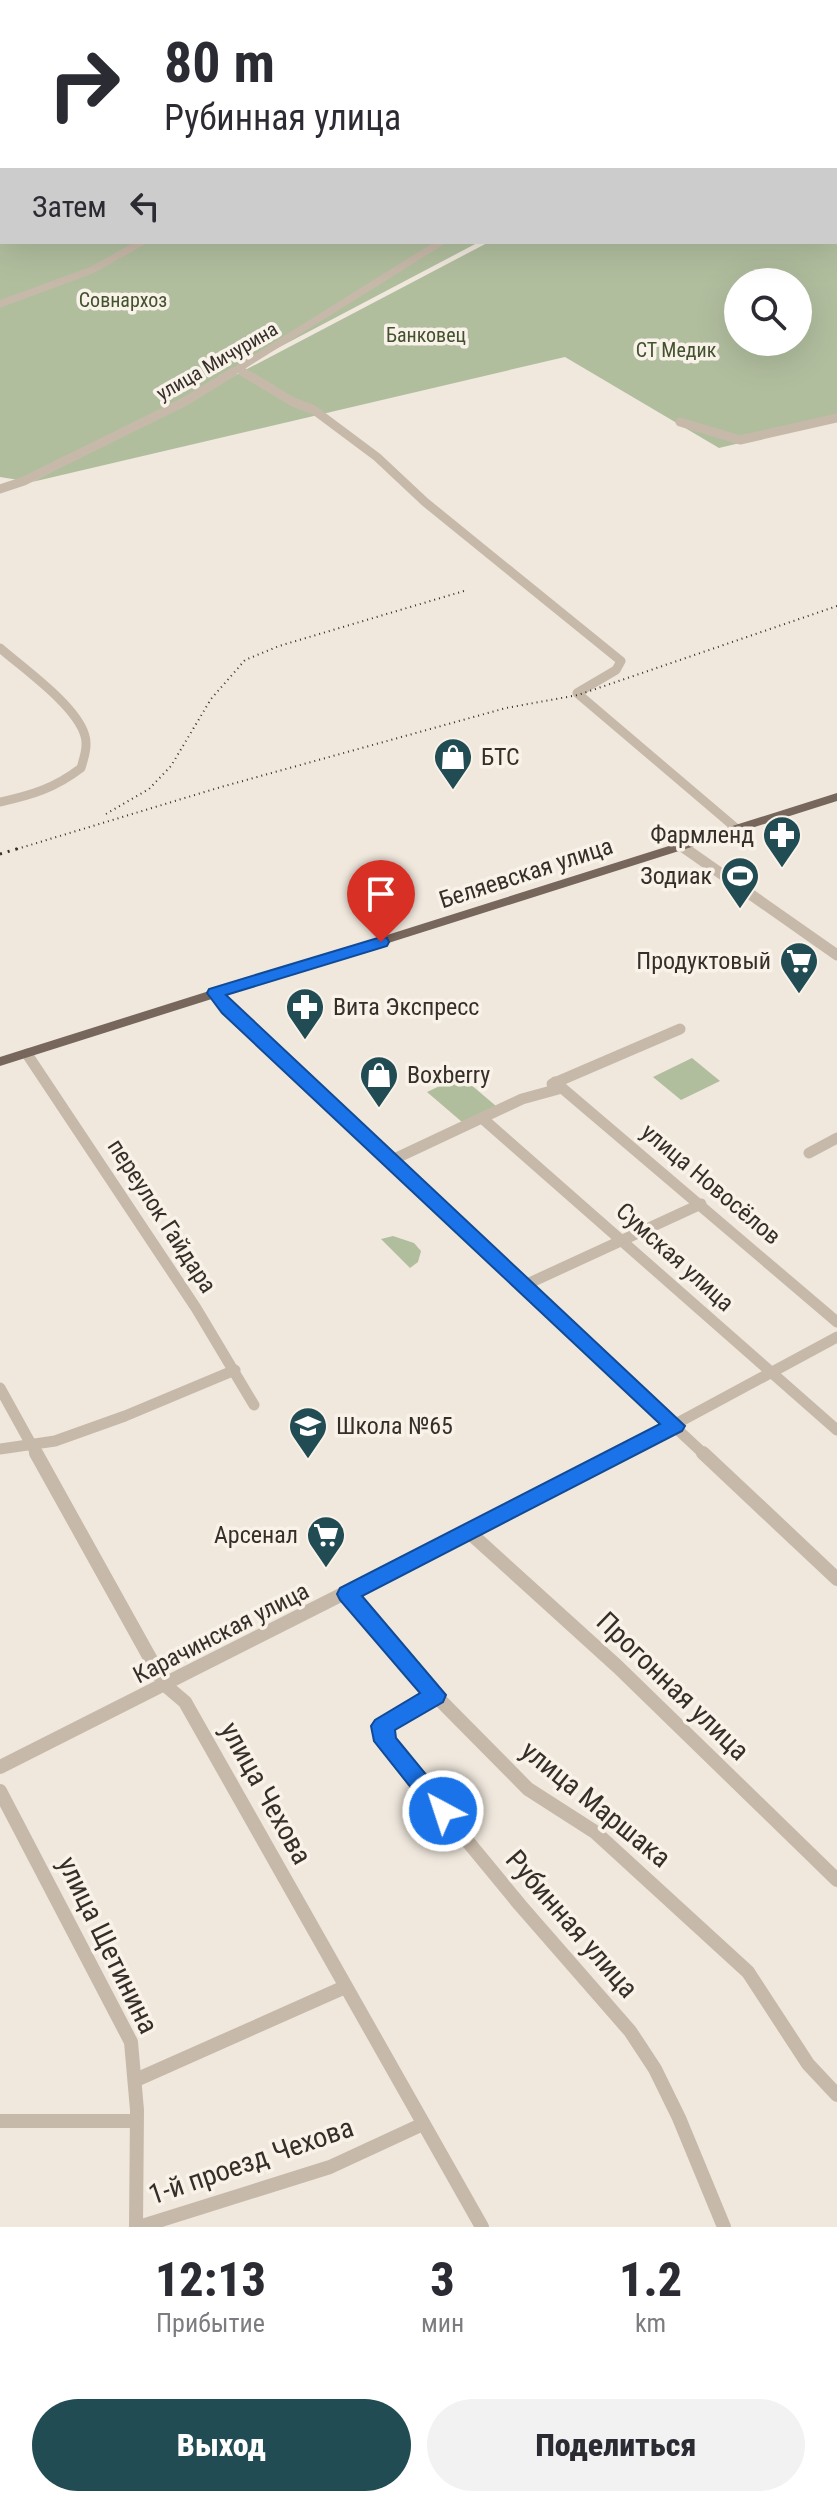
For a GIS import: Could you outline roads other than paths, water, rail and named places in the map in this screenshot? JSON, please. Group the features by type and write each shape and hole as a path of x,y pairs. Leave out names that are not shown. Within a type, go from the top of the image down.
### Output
{"main road":[{"name":"Беляевская улица","path":"0,1062 837,797"}],"street":[{"path":"0,304 92,270 138,244"},
{"name":"улица Мичурина","path":"0,489 24,481 186,401 438,244"},
{"path":"239,369 293,402 314,410 377,457 425,502 621,661 616,670 582,687 578,695 737,829"},
{"path":"680,422 740,440 837,418"},
{"path":"0,648 52,694 84,733 85,758 81,768 71,777 41,793 1,801"},
{"path":"683,847 837,955"},
{"path":"215,993 229,1010 837,1579"},
{"path":"390,1161 680,1029"},
{"name":"переулок Гайдара","path":"27,1054 235,1370 254,1405"},
{"name":"улица Новосёлов","path":"554,1087 701,1204 837,1322"},
{"name":"Сумская улица","path":"482,1118 837,1430"},
{"path":"809,1153 837,1138"},
{"path":"525,1285 701,1204"},
{"name":"Карачинская улица","path":"0,1767 469,1532 675,1426 837,1337"},
{"path":"0,1449 55,1441 125,1416 235,1370"},
{"name":"улица Чехова","path":"0,1388 165,1685 185,1702 482,2227"},
{"name":"Прогонная улица","path":"469,1532 618,1667 837,1880"},
{"name":"улица Маршака","path":"348,1594 435,1695 528,1789 595,1832 748,1972 808,2064 837,2095"},
{"name":"Рубинная улица","path":"435,1695 383,1726 385,1741 520,1905 630,2031 655,2069 679,2118 724,2227"},
{"name":"улица Щетинина","path":"0,1791 131,2042 138,2079 135,2121 138,2227"},
{"path":"138,2079 345,1987"},
{"path":"0,2121 135,2121"},
{"name":"1-й проезд Чехова","path":"138,2227 330,2167 423,2124"}],"railway":[{"path":"106,814 149,789 171,766 211,699 245,660 279,646 464,591"},
{"path":"17,849 221,787 506,708 578,695 837,606"},
{"path":"0,854 23,847"}],"place":[{"name":"БТС","path":"453,791"},
{"name":"Фармленд","path":"782,869"},
{"name":"Зодиак","path":"740,910"},
{"name":"Продуктовый","path":"799,995"},
{"name":"Вита Экспресс","path":"305,1041"},
{"name":"Boxberry","path":"379,1109"},
{"name":"Школа №65","path":"308,1460"},
{"name":"Арсенал","path":"326,1569"}],"park label":[{"name":"Совнархоз","path":"123,300"},
{"name":"Банковец","path":"426,335"},
{"name":"СТ Медик","path":"676,350"}]}
